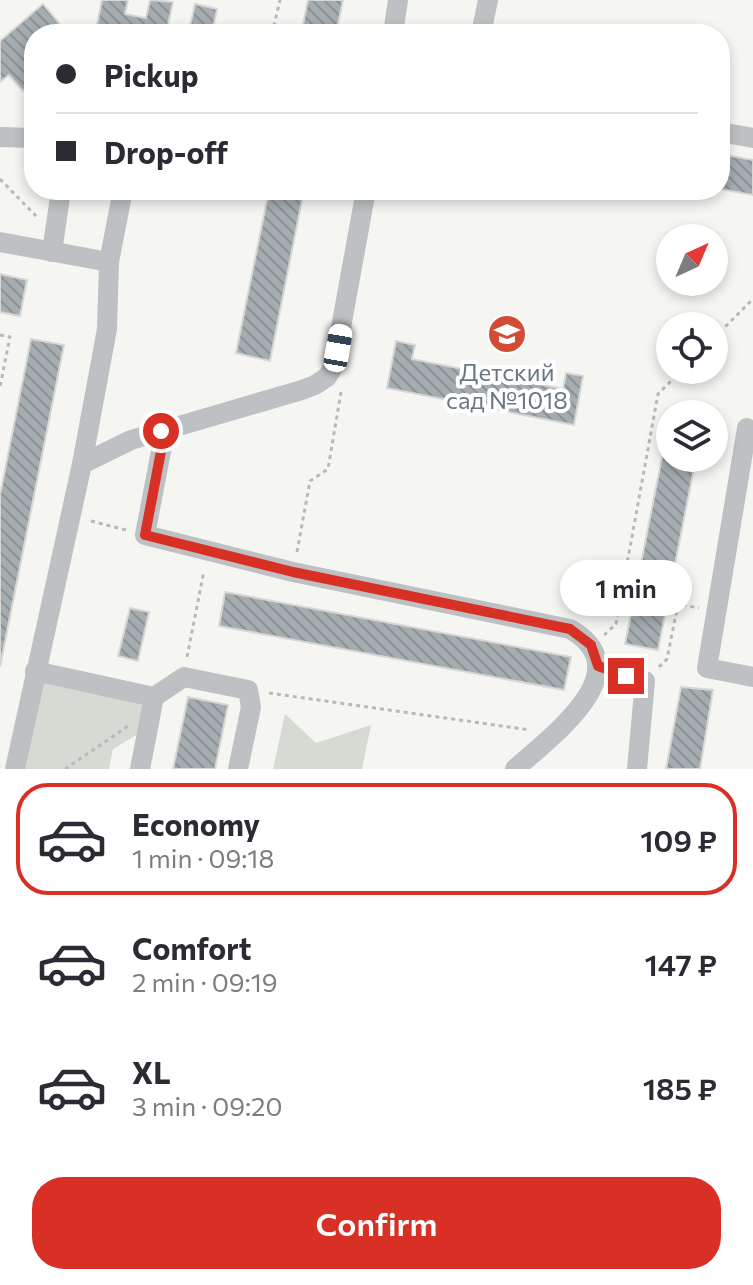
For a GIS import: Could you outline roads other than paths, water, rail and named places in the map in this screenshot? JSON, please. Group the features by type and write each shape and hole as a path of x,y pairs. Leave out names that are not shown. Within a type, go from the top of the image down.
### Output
{"lane":[{"path":"394,24 398,0"},
{"path":"483,24 488,0"},
{"path":"730,134 753,138"},
{"path":"0,137 24,138"},
{"path":"54,244 60,200"},
{"path":"15,769 82,464 107,329 109,262 121,200"},
{"path":"82,464 131,440 302,390 327,377 334,366 338,348 364,200"},
{"path":"0,242 54,244 109,262"},
{"path":"747,428 707,668 753,677"},
{"path":"161,431 162,446 145,535 208,553 570,629 591,645 598,666 587,700 515,769"},
{"path":"598,666 645,681 637,769"},
{"path":"35,671 153,704"},
{"path":"140,769 153,704 184,677 248,690 251,707 238,769"}],"place":[{"name":"Детский сад №1018","path":"507,334"}]}
